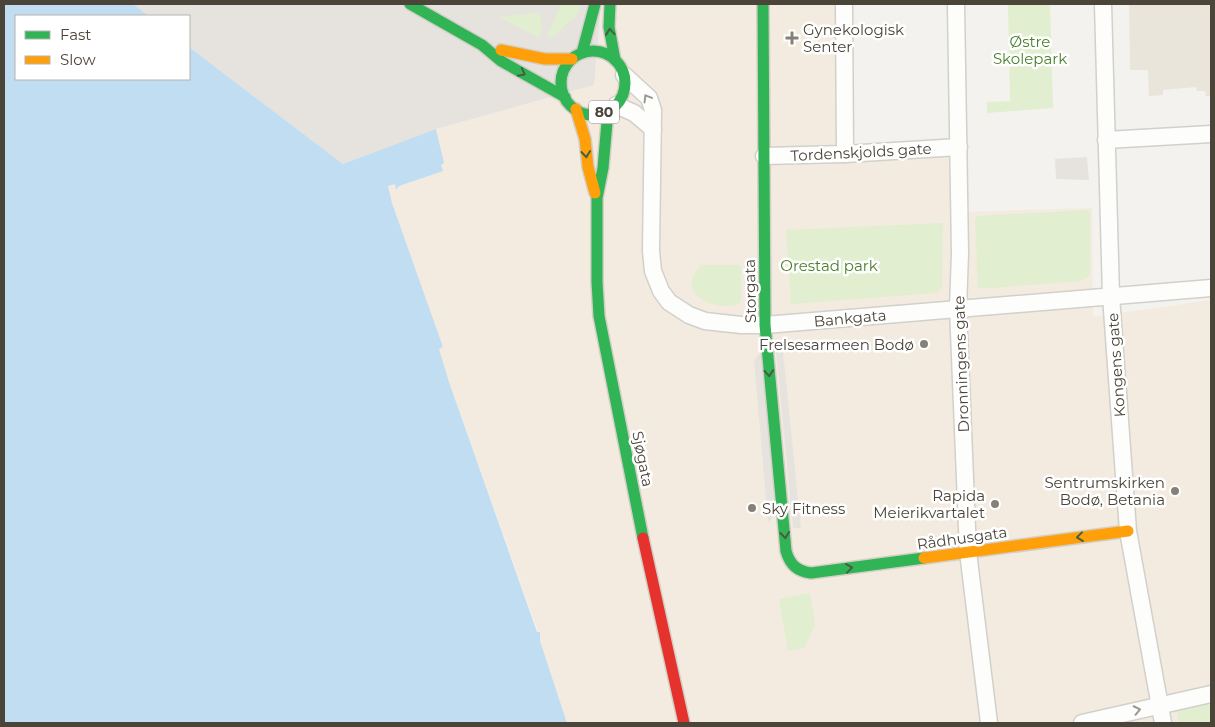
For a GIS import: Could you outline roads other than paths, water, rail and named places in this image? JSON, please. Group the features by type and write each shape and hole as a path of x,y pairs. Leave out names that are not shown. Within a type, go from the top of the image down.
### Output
{"main road":[{"name":"80","path":"410,4 482,46 501,61 565,97"},
{"path":"565,97 562,77 568,64 577,56 595,4"},
{"path":"610,4 609,27 615,60 624,75"},
{"name":"Storgata","path":"764,4 765,325 786,551 789,561 800,572"},
{"name":"80","path":"482,46 550,60 577,56 589,51 603,52 615,60"},
{"name":"Sjøgata","path":"624,75 624,91 612,108 597,198 599,316 653,589 684,723"},
{"name":"Sjøgata","path":"565,97 576,109 585,139 588,167 597,198"},
{"name":"80","path":"576,109 595,114 612,108"},
{"name":"Rådhusgata","path":"800,572 811,573 1128,531"}],"street":[{"path":"844,4 845,154"},
{"name":"Dronningens gate","path":"956,4 960,253 958,308 968,552 989,723"},
{"name":"Kongens gate","path":"1103,4 1111,296 1128,531 1162,723"},
{"name":"Bankgata","path":"624,75 649,98 653,110 651,251 653,271 661,291 670,302 689,315 705,321 741,325 765,325 1211,288"},
{"path":"612,108 634,113 653,129"},
{"path":"1106,140 1211,134"},
{"name":"Tordenskjolds gate","path":"764,156 845,154 959,147"},
{"path":"1082,723 1211,694"}],"water":[{"path":"4,4 133,4 148,15 15,15 15,80 190,80 190,48 343,164 436,129 444,163 441,165 443,171 399,186 396,190 395,184 388,186 392,203 443,347 439,349 449,382 537,632 540,632 540,641 567,723 4,723"}],"place":[{"name":"Gynekologisk Senter","path":"792,38"},
{"name":"Frelsesarmeen Bodø","path":"924,344"},
{"name":"Sentrumskirken Bodø, Betania","path":"1175,491"},
{"name":"Rapida Meierikvartalet","path":"995,504"},
{"name":"Sky Fitness","path":"752,508"}],"park label":[{"name":"Østre Skolepark","path":"1030,50"},
{"name":"Orestad park","path":"829,265"}]}
